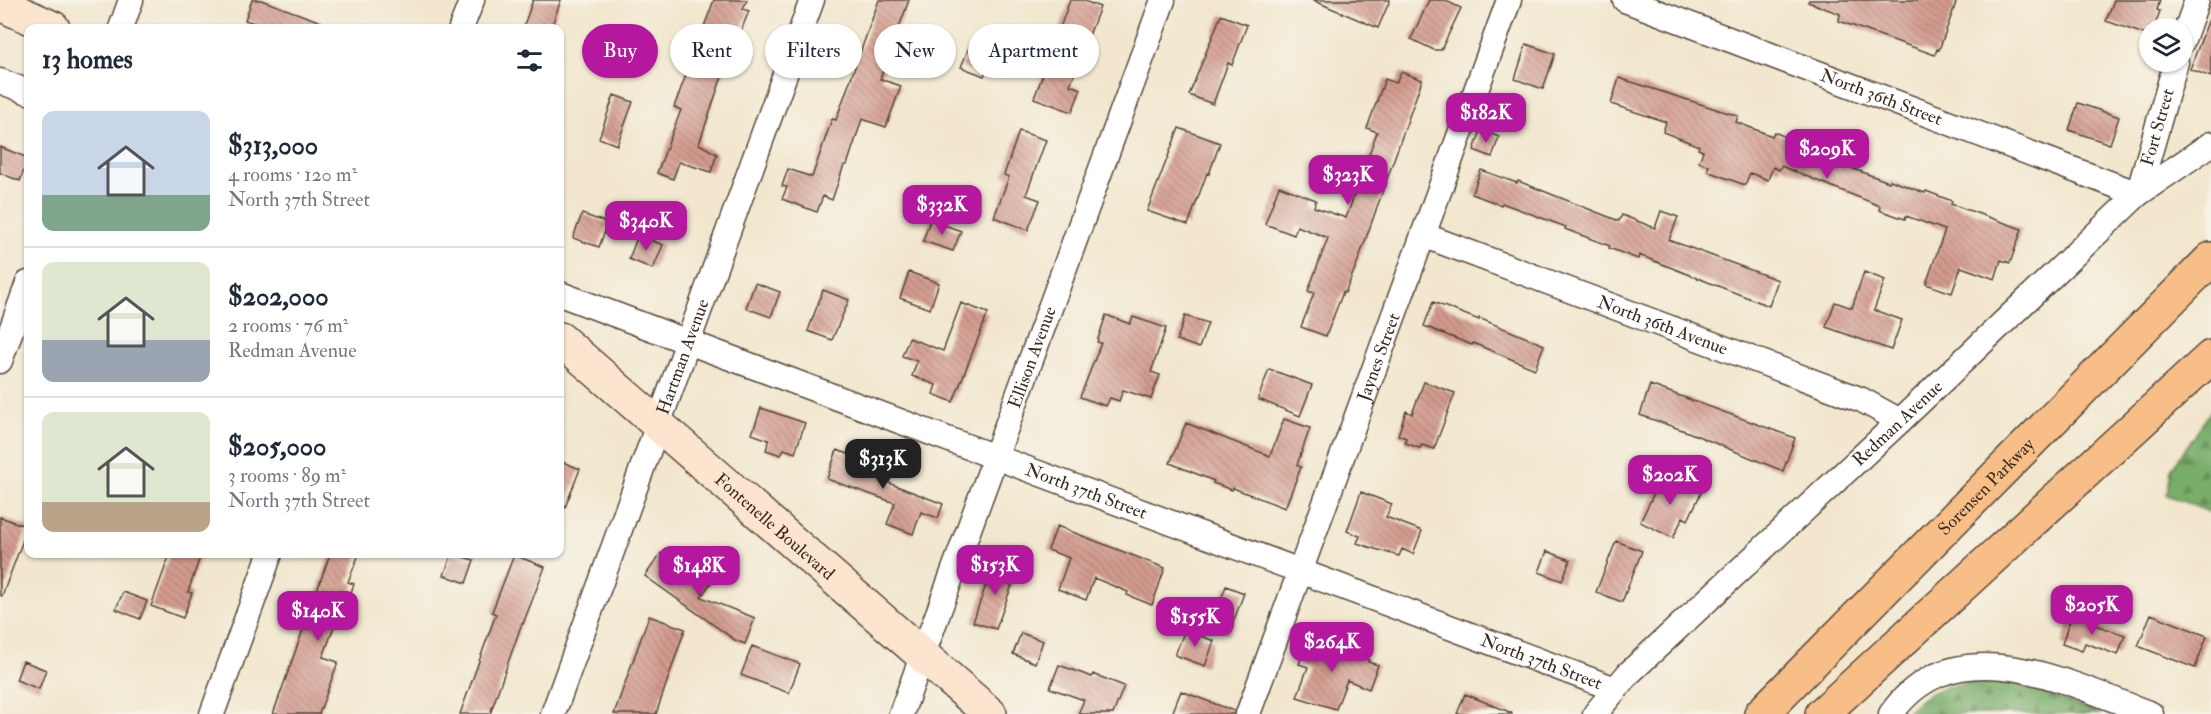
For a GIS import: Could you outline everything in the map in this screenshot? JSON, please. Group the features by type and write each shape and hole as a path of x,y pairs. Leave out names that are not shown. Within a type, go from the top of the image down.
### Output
{"main road":[{"path":"0,4 44,24"},
{"name":"Sorensen Parkway","path":"1761,714 2211,260"},
{"name":"Fontenelle Boulevard","path":"564,343 990,714"},
{"path":"1822,714 2211,357"}],"street":[{"path":"122,24 131,0"},
{"path":"463,24 472,0"},
{"name":"Hartman Avenue","path":"553,714 812,0"},
{"name":"Ellison Avenue","path":"901,714 1163,0"},
{"name":"Jaynes Street","path":"1248,714 1509,0"},
{"name":"North 36th Street","path":"1625,0 2138,194"},
{"path":"2191,18 2198,0"},
{"name":"Fort Street","path":"2138,194 2173,72"},
{"path":"0,81 24,90"},
{"name":"Redman Avenue","path":"1594,714 1628,674 1900,421 2138,194 2211,144"},
{"name":"North 36th Avenue","path":"1424,235 1862,400 1900,421"},
{"path":"0,361 24,294"},
{"name":"North 37th Street","path":"564,296 1615,689"},
{"path":"212,714 269,558"},
{"path":"1891,714 1908,694 1922,683 1946,672 1968,666 1996,665 2048,676 2151,714"}],"green space":[{"path":"2211,411 2211,513 2167,495 2171,469"},
{"path":"1986,680 2018,684 2101,714 1905,714 1932,692 1952,685"}],"building":[{"path":"252,0 261,0 327,24 258,24 245,20"},
{"path":"533,0 561,0 552,24 524,24"},
{"path":"714,0 747,0 743,9 749,11 744,24 705,24"},
{"path":"879,0 909,0 900,24 874,24 874,78 880,78 901,86 886,127 862,119 847,165 844,165 832,200 823,196 817,212 782,199 787,187 782,186 788,169 812,177 832,119 836,120 851,78 862,78 862,47"},
{"path":"1070,0 1082,0 1100,7 1093,24 1061,24"},
{"path":"1312,0 1390,0 1378,28"},
{"path":"1429,0 1444,0 1461,8 1441,50 1434,50 1411,39"},
{"path":"1809,0 1957,0 1939,50 1937,49 1935,55 1839,21 1840,14 1808,2"},
{"path":"2114,0 2160,0 2158,18 2139,18 2139,32 2106,21"},
{"path":"1221,15 1247,25 1232,65 1228,63 1213,104 1189,95"},
{"path":"2209,19 2211,19 2211,77 2193,70 2193,61"},
{"path":"1526,44 1555,54 1543,89 1515,79"},
{"path":"968,50 968,70 961,67"},
{"path":"1401,72 1422,80 1358,261 1326,336 1301,327 1314,293 1308,291 1328,238 1297,226 1294,235 1265,224 1279,186 1316,200 1314,207 1346,218 1377,132 1367,128 1385,79 1396,83"},
{"path":"685,78 722,78 699,144 717,154 711,172 679,162 673,179 657,173 681,110 674,107"},
{"path":"1042,78 1073,78 1070,85 1081,89 1072,112 1034,98"},
{"path":"1619,78 1738,116 1736,122 1772,136 1774,132 1852,166 1851,168 1889,182 1890,180 1925,193 1926,191 1952,201 1951,204 2022,229 2010,263 2001,260 1995,279 1961,267 1952,293 1926,284 1945,230 1906,216 1905,219 1879,210 1880,206 1781,166 1779,170 1773,167 1768,180 1750,173 1745,185 1707,171 1709,166 1699,162 1703,151 1698,149 1699,146 1663,132 1666,122 1611,104"},
{"path":"614,95 633,102 617,145 599,138"},
{"path":"2078,103 2119,117 2110,144 2069,130"},
{"path":"1179,128 1220,143 1188,225 1147,211"},
{"path":"1481,130 1499,137 1492,157 1474,150"},
{"path":"1019,131 1046,140 1026,195 1040,200 1028,230 994,217 1009,177 1004,175"},
{"path":"0,147 24,156 24,170 20,181 0,173"},
{"path":"1481,170 1517,183 1518,181 1619,221 1622,215 1655,228 1661,211 1678,217 1669,240 1778,280 1769,306 1639,255 1638,259 1609,248 1610,246 1565,229 1566,227 1472,194"},
{"path":"582,214 608,223 599,247 573,238"},
{"path":"930,220 961,231 953,251 923,241"},
{"path":"638,235 663,245 653,269 629,259"},
{"path":"909,272 939,283 930,309 900,298"},
{"path":"1864,272 1885,280 1874,310 1902,320 1891,350 1826,327 1835,302 1852,308"},
{"path":"755,283 780,292 771,317 746,308"},
{"path":"823,290 849,300 832,340 808,331"},
{"path":"1433,302 1544,345 1535,369 1473,343 1472,345 1424,326"},
{"path":"961,303 988,313 953,402 933,394 936,385 912,376 917,361 902,356 909,338 943,351"},
{"path":"1106,315 1130,324 1133,317 1166,328 1151,372 1160,375 1151,399 1123,390 1119,401 1110,398 1106,406 1080,397 1101,343 1097,342"},
{"path":"1185,316 1208,323 1199,348 1177,340"},
{"path":"1269,369 1312,385 1300,416 1258,399"},
{"path":"1424,382 1455,393 1434,449 1422,445 1420,448 1405,443 1406,438 1398,435 1406,411 1412,414"},
{"path":"1650,385 1795,438 1783,471 1640,415"},
{"path":"761,408 805,423 795,453 784,449 781,455 766,450 769,440 752,434"},
{"path":"1284,419 1310,428 1297,465 1301,467 1285,508 1233,488 1232,490 1213,483 1214,481 1170,463 1186,423 1270,456"},
{"path":"837,450 893,470 889,483 943,504 938,518 921,512 913,534 887,524 895,503 827,479"},
{"path":"564,463 580,469 564,510"},
{"path":"1663,475 1701,493 1688,520 1683,517 1673,538 1640,522"},
{"path":"1361,492 1392,504 1386,517 1422,531 1413,554 1402,549 1399,556 1357,543 1360,536 1347,531"},
{"path":"0,517 24,526 24,538 2,596 0,595"},
{"path":"1057,526 1165,568 1152,605 1094,578 1086,600 1058,589 1069,558 1048,550"},
{"path":"1616,541 1642,551 1622,602 1596,592"},
{"path":"1547,551 1570,560 1562,581 1539,572"},
{"path":"661,553 684,570 688,564 712,581 701,597 755,618 745,644 735,640 645,576"},
{"path":"169,558 200,558 188,592 192,593 183,618 151,606"},
{"path":"329,558 357,558 348,582 354,584 342,617 338,616 323,657 338,662 319,714 273,714"},
{"path":"450,558 474,560 466,583 444,575"},
{"path":"513,558 522,558 545,567 522,623 490,714 460,714 496,614 492,612"},
{"path":"994,562 1017,571 996,629 973,622"},
{"path":"1226,586 1244,593 1229,634 1211,627"},
{"path":"123,592 147,601 140,619 116,609"},
{"path":"2072,614 2125,635 2118,655 2085,643 2082,651 2062,644"},
{"path":"2151,614 2207,636 2195,668 2138,646"},
{"path":"649,616 685,629 656,714 614,714"},
{"path":"1185,630 1214,641 1205,666 1175,655"},
{"path":"1021,633 1043,641 1035,663 1013,654"},
{"path":"1308,639 1378,665 1369,689 1347,680 1336,709 1297,697 1308,667 1299,664"},
{"path":"752,646 800,664 789,693 741,675"},
{"path":"23,661 46,670 39,689 16,680"},
{"path":"1059,665 1092,677 1093,674 1124,686 1113,714 1078,714 1084,700 1050,688"},
{"path":"1181,691 1234,711 1234,714 1172,714"},
{"path":"1465,694 1512,713 1512,714 1457,714"}]}
